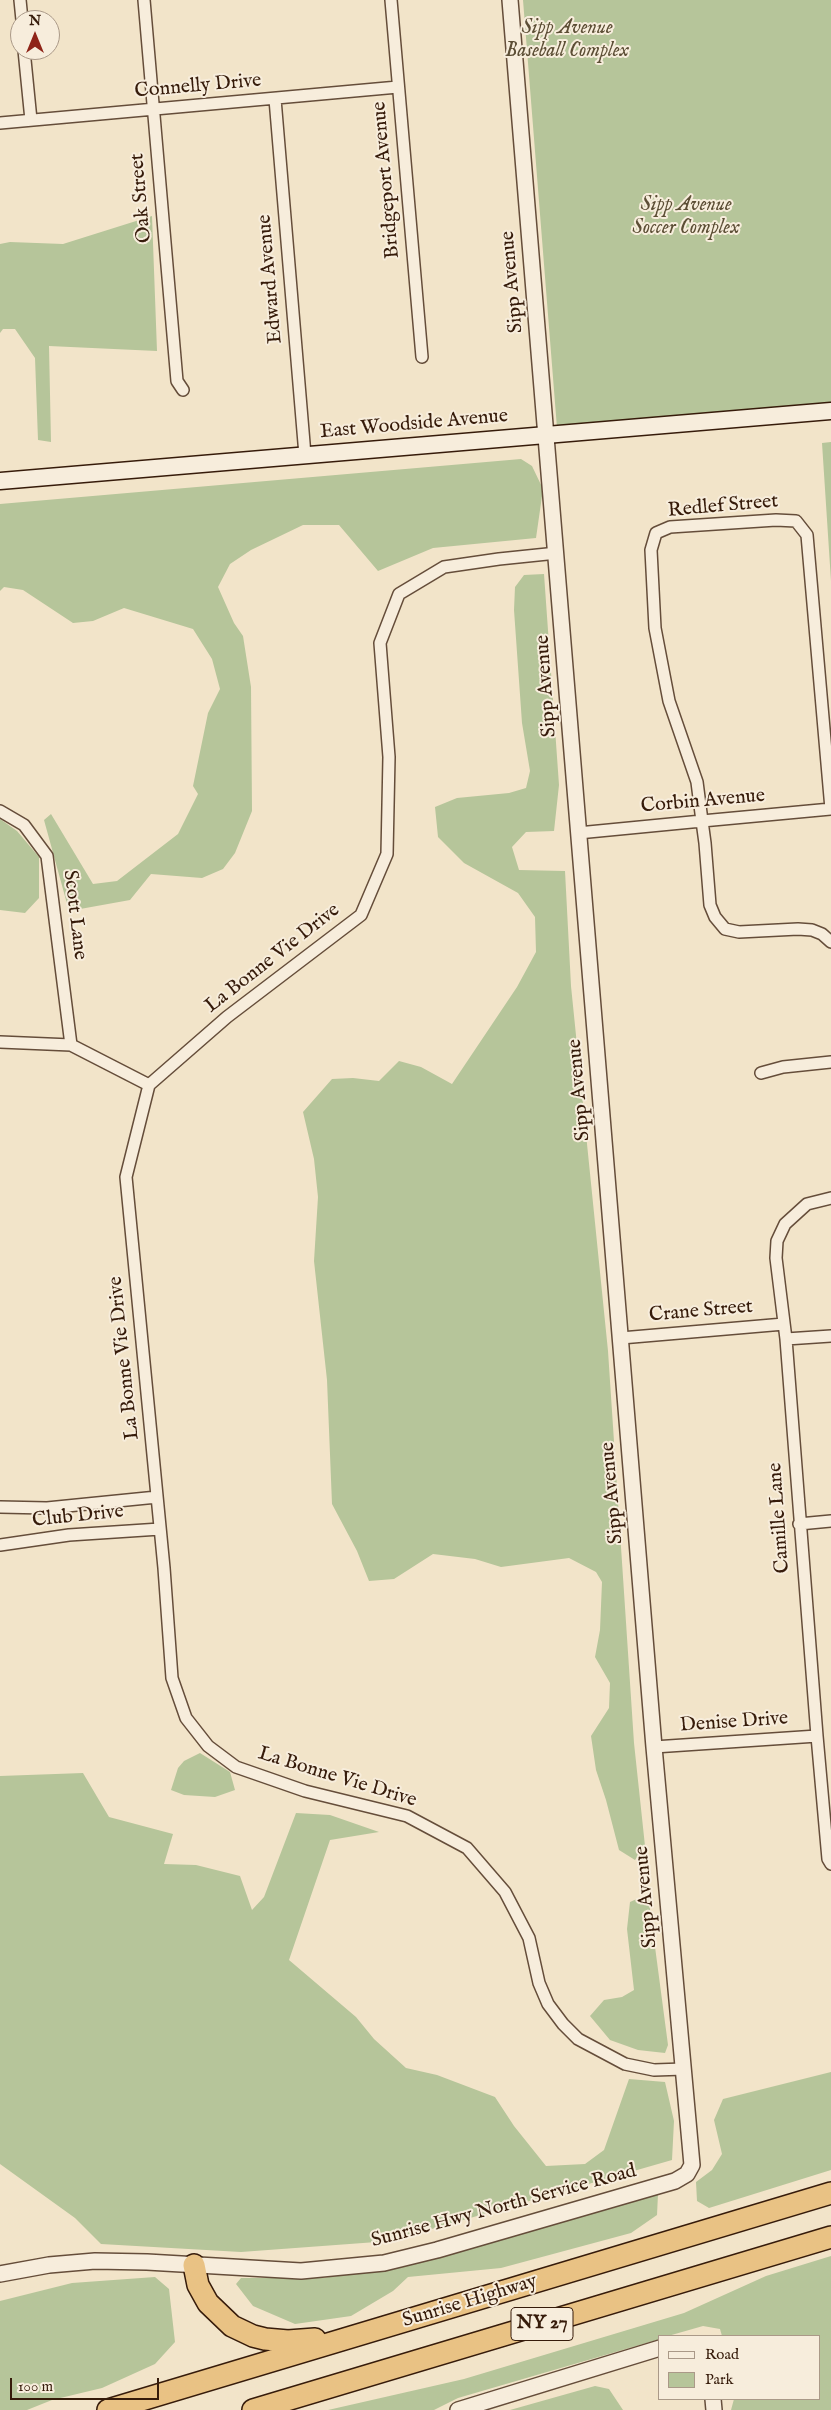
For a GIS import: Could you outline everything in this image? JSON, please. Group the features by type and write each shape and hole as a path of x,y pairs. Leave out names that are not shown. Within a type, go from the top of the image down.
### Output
{"highway":[{"name":"Sunrise Highway","path":"108,2410 831,2193"},
{"name":"Sunrise Highway","path":"253,2410 831,2237"},
{"path":"194,2265 198,2285 214,2311 232,2326 253,2336 277,2341 302,2340 379,2329"},
{"path":"287,2410 330,2395 393,2368"}],"main road":[{"name":"East Woodside Avenue","path":"0,481 831,411"}],"street":[{"name":"Oak Street","path":"144,0 152,110 177,381 183,390"},
{"name":"Bridgeport Avenue","path":"391,0 422,357"},
{"name":"Sipp Avenue","path":"510,0 654,1747 692,2160 692,2165 687,2174"},
{"path":"25,60 30,120"},
{"name":"Connelly Drive","path":"0,122 398,87"},
{"name":"Edward Avenue","path":"275,99 305,455"},
{"name":"Redlef Street","path":"702,821 698,782 669,701 655,628 651,550 656,533 670,527 787,520 796,521 807,535 831,809"},
{"name":"La Bonne Vie Drive","path":"557,554 499,559 444,567 400,594 380,642 389,757 387,854 361,915 227,1017 149,1085 126,1176 160,1529 172,1678 186,1718 208,1746 236,1767 305,1791 406,1816 467,1848 505,1892 529,1938 540,1983 548,2004 563,2024 578,2039 625,2064 654,2070 684,2069"},
{"name":"Corbin Avenue","path":"578,833 831,809"},
{"name":"Scott Lane","path":"0,811 24,825 47,856 71,1045"},
{"path":"702,821 710,905 715,918 725,928 739,932 798,928 822,934 831,942"},
{"path":"0,1042 71,1045 149,1085"},
{"path":"761,1073 783,1067 831,1062"},
{"name":"Camille Lane","path":"831,1198 807,1204 785,1224 777,1241 776,1258 786,1339 817,1736 828,1859 831,1864"},
{"name":"Crane Street","path":"620,1338 784,1324"},
{"path":"786,1339 831,1336"},
{"path":"0,1507 48,1508 157,1497"},
{"path":"799,1524 831,1521"},
{"name":"Club Drive","path":"0,1545 69,1534 160,1529"},
{"name":"Denise Drive","path":"654,1747 817,1736"},
{"name":"Sunrise Hwy North Service Road","path":"0,2274 49,2265 95,2261 301,2271 384,2263 437,2250 675,2181 687,2174"},
{"path":"458,2410 658,2349"}],"green space":[{"name":"Sipp Avenue Soccer Complex","path":"523,0 831,0 831,404 557,428"},
{"path":"152,216 157,351 49,346 51,442 38,440 35,358 15,329 3,329 0,333 0,244 10,242 63,244"},
{"path":"831,442 831,581 822,443"},
{"path":"521,459 532,466 543,489 536,538 433,548 378,571 339,525 303,525 251,550 230,564 218,587 234,623 243,636 251,687 252,811 235,853 223,869 202,878 151,874 130,900 69,911 44,820 51,814 93,884 117,881 178,834 198,794 193,786 208,713 220,689 212,659 193,629 124,608 93,621 73,623 23,590 4,587 0,591 0,504"},
{"path":"544,574 559,785 554,831 526,832 512,847 519,870 565,871 571,986 608,1351 634,1743 645,1846 635,1860 619,1850 596,1770 591,1736 609,1708 610,1683 595,1657 600,1630 602,1582 596,1572 569,1558 501,1567 475,1559 433,1554 394,1579 369,1581 357,1551 332,1504 327,1380 314,1261 318,1197 314,1159 303,1112 332,1079 353,1078 379,1081 399,1061 421,1067 452,1084 517,987 536,952 535,917 518,893 464,863 438,837 435,807 457,798 509,793 526,788 530,771 522,723 514,610 515,587 524,575"},
{"path":"0,819 17,831 39,857 39,898 25,913 0,910"},
{"path":"200,1753 230,1772 235,1790 215,1797 184,1795 171,1790 178,1768 184,1761"},
{"path":"83,1773 109,1817 173,1834 164,1864 196,1865 240,1876 252,1910 264,1897 296,1813 330,1815 379,1832 330,1840 289,1960 356,2017 374,2039 406,2068 437,2075 495,2097 514,2126 546,2166 585,2164 604,2150 629,2079 665,2082 674,2121 672,2160 390,2241 241,2252 101,2244 75,2218 0,2164 0,1776"},
{"path":"648,1894 668,2045 665,2053 638,2050 610,2040 590,2016 604,2000 622,1997 634,1990 627,1929 630,1902"},
{"path":"831,2072 831,2170 709,2208 697,2201 696,2182 712,2170 722,2154 714,2120 723,2099"},
{"path":"658,2194 657,2215 631,2233 501,2268 408,2277 393,2291 351,2316 295,2324 253,2306 236,2284 241,2278 322,2278 403,2267"},
{"path":"831,2256 831,2410 731,2410 734,2400 821,2400 821,2335 722,2335 720,2329 703,2326 672,2335 658,2335 658,2340 458,2398 434,2410 328,2410 464,2379 684,2313 766,2276"},
{"path":"155,2277 169,2289 175,2342 155,2364 102,2388 52,2400 27,2410 0,2410 0,2301 72,2283"},
{"path":"595,2386 609,2389 623,2410 510,2410"}],"park label":[{"name":"Sipp Avenue Baseball Complex","path":"567,40"}]}
